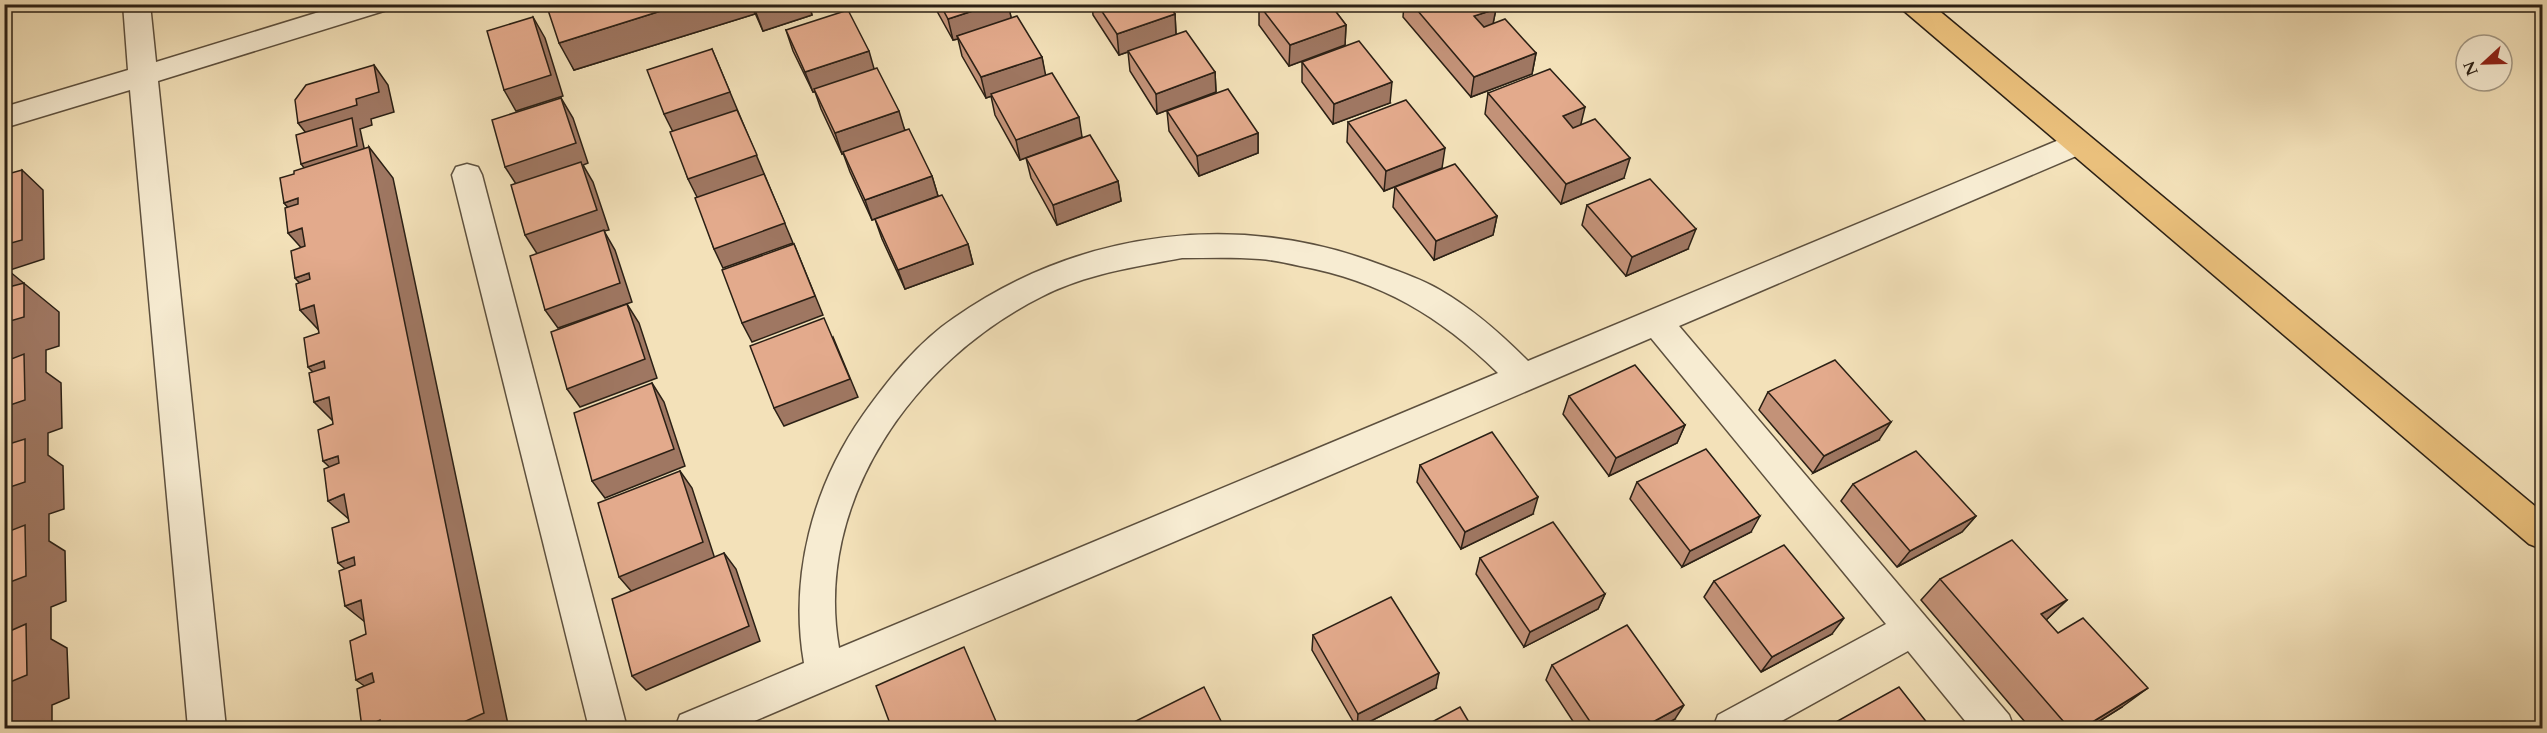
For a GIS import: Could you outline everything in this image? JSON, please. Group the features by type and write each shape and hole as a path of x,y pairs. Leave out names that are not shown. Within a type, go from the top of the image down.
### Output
{"main road":[{"path":"1913,4 2542,532"}],"street":[{"path":"136,4 207,729"},
{"path":"4,118 377,4"},
{"path":"694,729 2078,143"},
{"path":"467,175 608,729"},
{"path":"825,673 818,611 821,561 831,514 848,469 871,427 898,389 940,347 967,325 1006,299 1049,278 1093,262 1139,250 1186,244 1233,243 1326,256 1370,271 1422,295 1455,315 1492,346 1524,378"},
{"path":"1656,321 1995,729"},
{"path":"1732,729 1913,629"}],"building":[{"path":"546,4 683,4 559,43"},
{"path":"752,4 772,4 755,10"},
{"path":"940,4 994,4 948,19"},
{"path":"1097,4 1168,4 1175,14 1117,34"},
{"path":"1330,4 1346,25 1290,45 1259,5"},
{"path":"1412,4 1492,4 1496,9 1474,16 1484,27 1505,19 1536,53 1474,77"},
{"path":"848,10 869,51 805,72 786,30"},
{"path":"1017,16 1042,57 981,77 957,36"},
{"path":"533,17 551,75 504,90 487,31"},
{"path":"1186,31 1215,72 1156,94 1128,51"},
{"path":"1359,41 1392,82 1334,104 1302,62"},
{"path":"712,49 730,92 664,114 647,70"},
{"path":"374,65 379,92 356,99 357,105 298,123 295,100 306,85"},
{"path":"877,68 899,111 835,133 814,89"},
{"path":"1550,69 1585,107 1563,116 1573,128 1595,119 1630,158 1566,184 1488,93"},
{"path":"1052,73 1079,117 1016,140 991,94"},
{"path":"1228,89 1258,133 1197,156 1167,111"},
{"path":"561,98 576,143 505,167 492,120"},
{"path":"1406,100 1445,148 1386,171 1348,122"},
{"path":"737,110 757,155 688,179 670,132"},
{"path":"352,118 357,146 301,164 296,135"},
{"path":"909,129 932,176 865,200 843,152"},
{"path":"1090,135 1118,181 1053,205 1026,158"},
{"path":"369,147 484,713 448,729 381,729 380,720 362,728 357,689 374,682 372,673 356,680 350,641 366,634 361,600 345,606 339,571 355,565 354,557 338,563 332,528 349,522 344,494 328,501 324,469 339,463 338,456 323,461 318,430 333,424 329,397 314,402 309,373 325,368 324,361 308,367 304,338 319,333 314,305 300,310 296,284 310,279 309,273 295,278 291,251 305,246 302,228 288,233 285,208 298,204 298,198 284,203 280,178 294,174 294,171"},
{"path":"581,162 597,210 525,235 511,185"},
{"path":"1455,164 1497,216 1436,241 1395,187"},
{"path":"22,170 22,240 4,245 4,175"},
{"path":"764,174 785,223 714,249 695,198"},
{"path":"1650,179 1696,229 1632,257 1587,205"},
{"path":"942,195 968,244 898,270 875,219"},
{"path":"604,230 620,283 545,310 530,256"},
{"path":"794,244 815,296 742,323 722,270"},
{"path":"9,271 9,287 24,283 24,317 10,321 9,360 24,354 25,400 10,405 9,444 25,439 25,482 10,487 10,531 25,525 26,576 10,582 10,631 26,624 27,675 10,682 9,729 4,729 4,272"},
{"path":"627,304 645,359 567,389 551,332"},
{"path":"824,318 850,379 774,408 750,346"},
{"path":"1835,360 1891,422 1824,456 1768,392"},
{"path":"1635,365 1685,425 1616,458 1569,396"},
{"path":"652,383 674,449 592,481 574,413"},
{"path":"1492,432 1538,497 1465,532 1420,465"},
{"path":"1706,449 1760,516 1690,551 1637,482"},
{"path":"1916,451 1976,516 1910,551 1853,484"},
{"path":"680,471 703,542 619,577 598,503"},
{"path":"1553,522 1605,594 1530,632 1480,558"},
{"path":"2012,540 2067,600 2041,614 2058,633 2083,618 2148,688 2081,729 2070,729 1940,579"},
{"path":"1784,545 1844,618 1772,657 1714,581"},
{"path":"724,553 749,626 632,676 612,599"},
{"path":"1391,597 1439,673 1358,714 1313,635"},
{"path":"1627,625 1684,705 1640,729 1595,729 1552,665"},
{"path":"964,647 998,726 991,729 892,729 876,686"},
{"path":"1204,687 1225,729 1120,729"},
{"path":"1899,687 1932,729 1825,728"},
{"path":"1460,707 1473,729 1419,729"}]}
